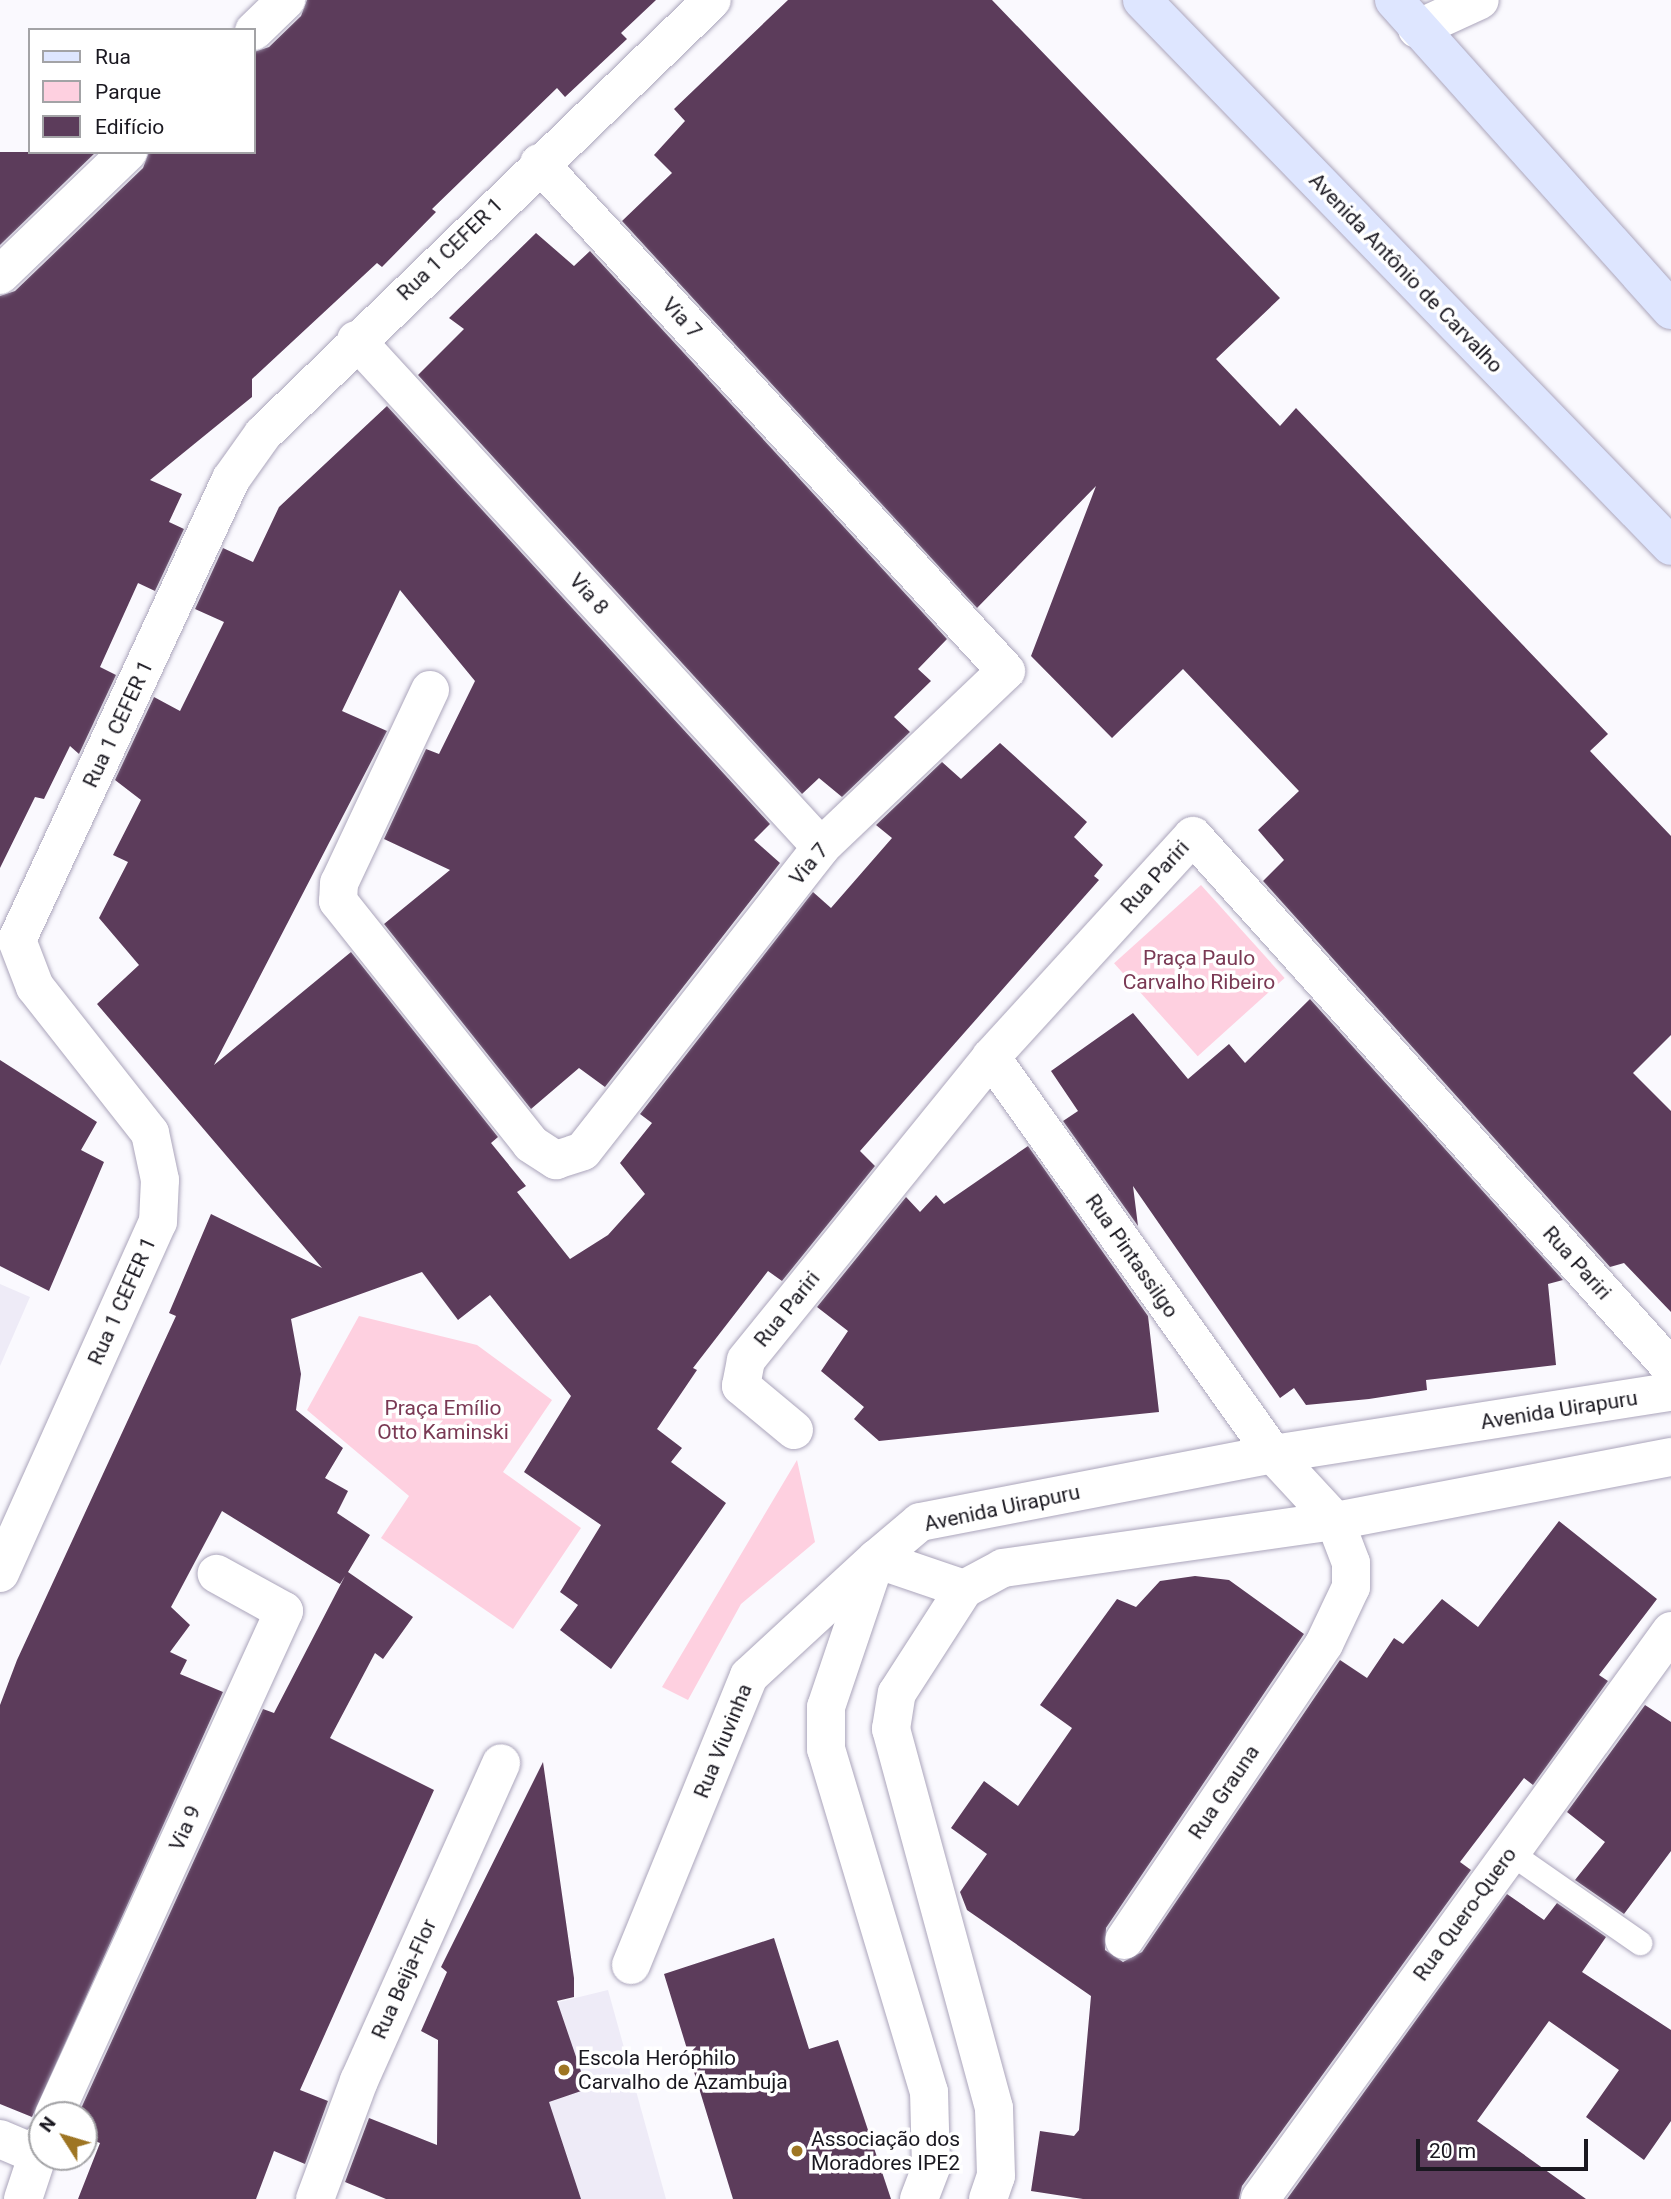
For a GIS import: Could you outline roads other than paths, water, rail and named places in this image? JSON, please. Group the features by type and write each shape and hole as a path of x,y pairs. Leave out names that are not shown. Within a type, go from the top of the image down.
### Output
{"main road":[{"name":"Avenida Antônio de Carvalho","path":"1142,0 1671,546"},
{"path":"1405,14 1671,310"}],"street":[{"path":"256,29 286,0"},
{"name":"Rua 1 CEFER 1","path":"0,1573 158,1223 160,1180 150,1133 35,987 9,942 231,479 263,434 539,163 712,0"},
{"path":"1405,14 1480,0"},
{"path":"0,275 126,154"},
{"name":"Via 7","path":"430,690 339,883 338,901 541,1154 556,1160 583,1151 821,847 1006,671 539,163"},
{"name":"Via 8","path":"356,340 821,847"},
{"name":"Rua Pariri","path":"794,1430 741,1386 746,1360 990,1057 1193,836 1671,1368"},
{"name":"Rua Pintassilgo","path":"990,1057 1273,1454 1335,1521"},
{"name":"Avenida Uirapuru","path":"876,1559 920,1522 1273,1454 1671,1392"},
{"path":"988,2199 996,2176 994,2108 891,1729 897,1693 964,1589 1003,1568 1335,1521 1671,1457"},
{"name":"Rua Grauna","path":"1124,1940 1324,1644 1351,1587 1351,1563 1335,1521"},
{"path":"919,2199 931,2167 929,2092 826,1749 826,1707 876,1559 964,1589"},
{"name":"Rua Viuvinha","path":"631,1965 749,1676 876,1559"},
{"name":"Via 9","path":"60,2101 284,1611 217,1574"},
{"name":"Rua Quero-Quero","path":"1260,2199 1671,1631"},
{"name":"Rua Beija-Flor","path":"315,2199 359,2081 500,1763"},
{"path":"0,2139 28,2145"},
{"path":"23,2199 32,2171"}],"lane":[{"path":"1509,1852 1640,1943"}],"place":[{"name":"Escola Heróphilo Carvalho de Azambuja","path":"564,2070"},
{"name":"Associação dos Moradores IPE2","path":"797,2151"}],"park label":[{"name":"Praça Paulo Carvalho Ribeiro","path":"1199,970"},
{"name":"Praça Emílio Otto Kaminski","path":"443,1420"}]}
